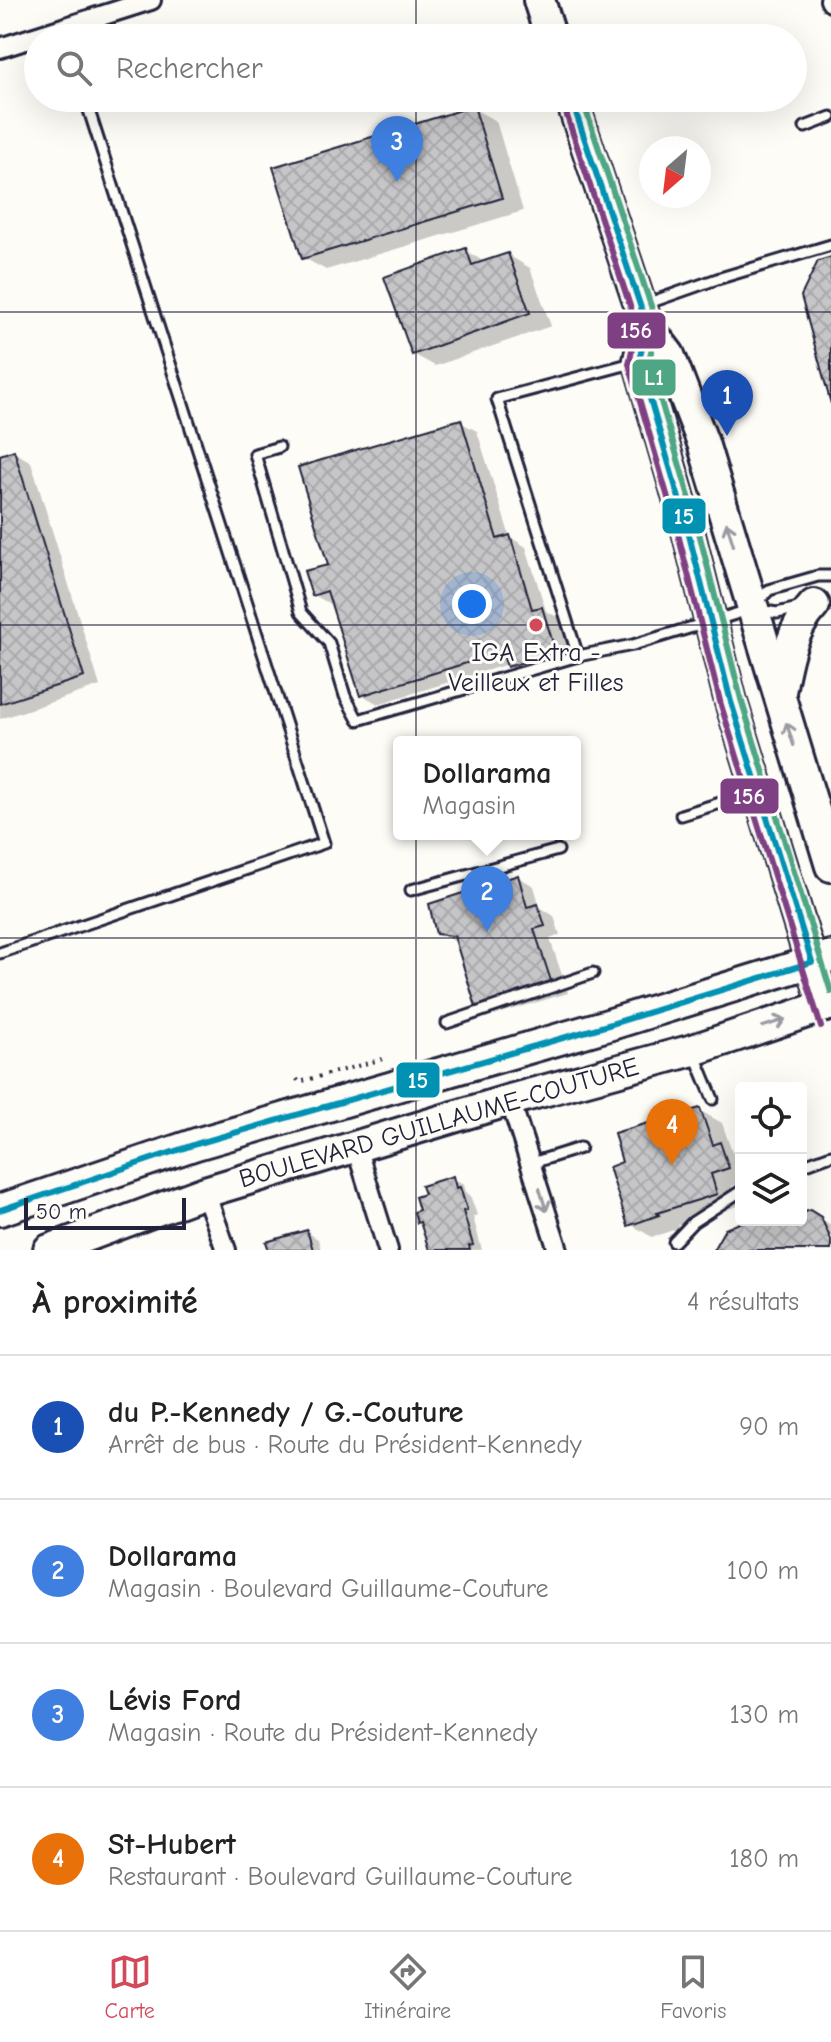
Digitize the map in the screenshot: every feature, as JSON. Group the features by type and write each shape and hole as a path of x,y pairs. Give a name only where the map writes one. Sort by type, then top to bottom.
{"main road":[{"path":"539,0 547,24"},
{"path":"576,112 643,316 669,355 703,443 831,866"},
{"path":"643,316 639,361 685,519 731,702 759,791 821,959 828,1005"},
{"path":"779,698 790,644 800,622 819,604"},
{"name":"BOULEVARD GUILLAUME-COUTURE","path":"0,1210 196,1144 608,1025 821,959"},
{"name":"BOULEVARD GUILLAUME-COUTURE","path":"49,1250 205,1192 510,1100 693,1050 828,1005"}],"street":[{"path":"88,24 151,0"},
{"path":"0,48 24,42"},
{"path":"510,1100 558,1250"},
{"path":"356,1147 388,1250"},
{"path":"205,1192 226,1250"}],"lane":[{"path":"0,953 324,843 89,112"},
{"path":"805,127 831,117"},
{"path":"643,316 717,279 831,245"},
{"path":"578,656 497,399 639,361"},
{"path":"279,447 255,454 301,612 329,643 345,696 358,720 752,609 777,613 819,604"},
{"path":"752,609 769,590 818,576 831,576"},
{"path":"681,815 759,791"},
{"path":"411,890 558,850"},
{"path":"447,1023 593,973"},
{"path":"693,1050 713,1099"},
{"path":"532,1163 580,1148"},
{"path":"807,1164 831,1155"},
{"path":"674,1242 693,1222 735,1195"}],"path":[{"path":"297,1079 299,1082 369,1063 383,1059 384,1055"}],"building":[{"path":"454,112 476,112 502,198 302,259 273,167"},
{"path":"466,248 472,265 508,253 530,313 412,355 384,277"},
{"path":"831,257 831,404 801,296 818,261"},
{"path":"461,419 497,539 510,535 532,609 542,607 556,653 507,667 502,652 360,696 327,591 312,596 304,571 328,565 298,467"},
{"path":"14,450 84,677 0,704 0,455"},
{"path":"518,875 527,907 538,904 545,926 534,929 552,984 476,1007 454,936 436,934 429,904"},
{"path":"700,1108 713,1145 720,1142 729,1168 711,1174 717,1194 657,1213 659,1215 628,1226 609,1167 622,1162 614,1133"},
{"path":"453,1176 467,1210 463,1211 473,1245 469,1246 470,1250 429,1250 414,1212 419,1210 415,1197 424,1194 421,1186"},
{"path":"807,1211 821,1217 831,1240 831,1250 713,1250 725,1229 735,1225 807,1226"},
{"path":"307,1230 313,1250 269,1250 266,1242"}],"transit line":[{"name":"156","path":"566,112 637,327 629,364 675,522 721,705 821,1027"},
{"name":"15","path":"0,1210 196,1144 608,1025 812,962 731,702 685,519 639,361 647,326 576,112"},
{"name":"L1","path":"587,112 657,324 649,361 695,517 741,699 831,992"}],"place":[{"name":"Lévis Ford","path":"397,182"},
{"name":"du P.-Kennedy / G.-Couture","path":"727,436"},
{"name":"IGA Extra - Veilleux et Filles","path":"536,625"},
{"name":"Dollarama","path":"487,932"},
{"name":"St-Hubert","path":"672,1165"}]}
